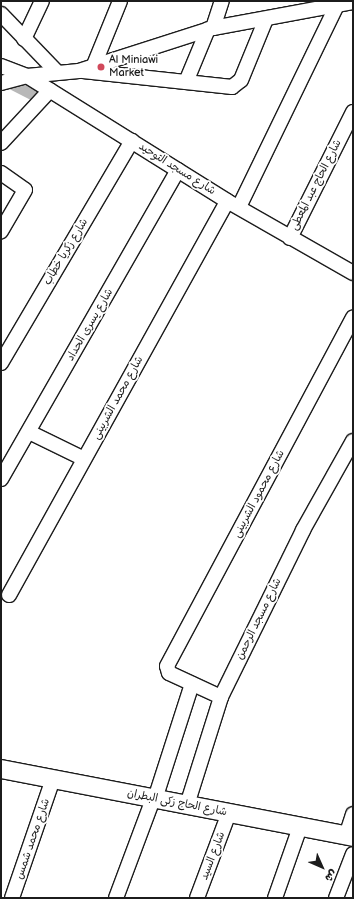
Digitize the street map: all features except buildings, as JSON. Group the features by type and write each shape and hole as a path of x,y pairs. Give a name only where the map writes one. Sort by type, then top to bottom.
{"street":[{"path":"24,39 42,1"},
{"path":"94,65 120,1"},
{"path":"186,82 222,1"},
{"path":"79,71 210,29 336,7 353,2"},
{"name":"شارع محمد الشربينى","path":"9,595 84,459 233,204 336,7"},
{"path":"1,14 57,72"},
{"path":"3,82 27,76 79,71 236,86 266,19"},
{"name":"شارع مسجد التوحيد","path":"1,66 27,76 233,204 353,273"},
{"path":"1,143 50,90"},
{"name":"شارع الحاج عبد المعطى","path":"290,238 353,112"},
{"name":"شارع زكريا خطاب","path":"1,363 132,141"},
{"name":"شارع يسرى الحداد","path":"1,479 178,170"},
{"path":"1,173 25,190 1,231"},
{"name":"شارع محمود الشربينى","path":"192,684 167,670 353,318"},
{"path":"29,432 84,459"},
{"name":"شارع مسجد الرحمن","path":"187,805 221,697 303,530 353,441"},
{"path":"116,898 154,799 192,684 221,697"},
{"name":"شارع الحاج زكى البطران","path":"1,769 350,837"},
{"name":"شارع محمد شمس","path":"12,898 53,779"},
{"name":"شارع السيد","path":"197,898 229,813"},
{"path":"350,837 353,814"},
{"path":"275,898 300,827"},
{"path":"336,898 353,854"}],"waterway":[{"path":"3,78 36,95"}],"place":[{"name":"Al Miniawi Market","path":"101,67"}]}
